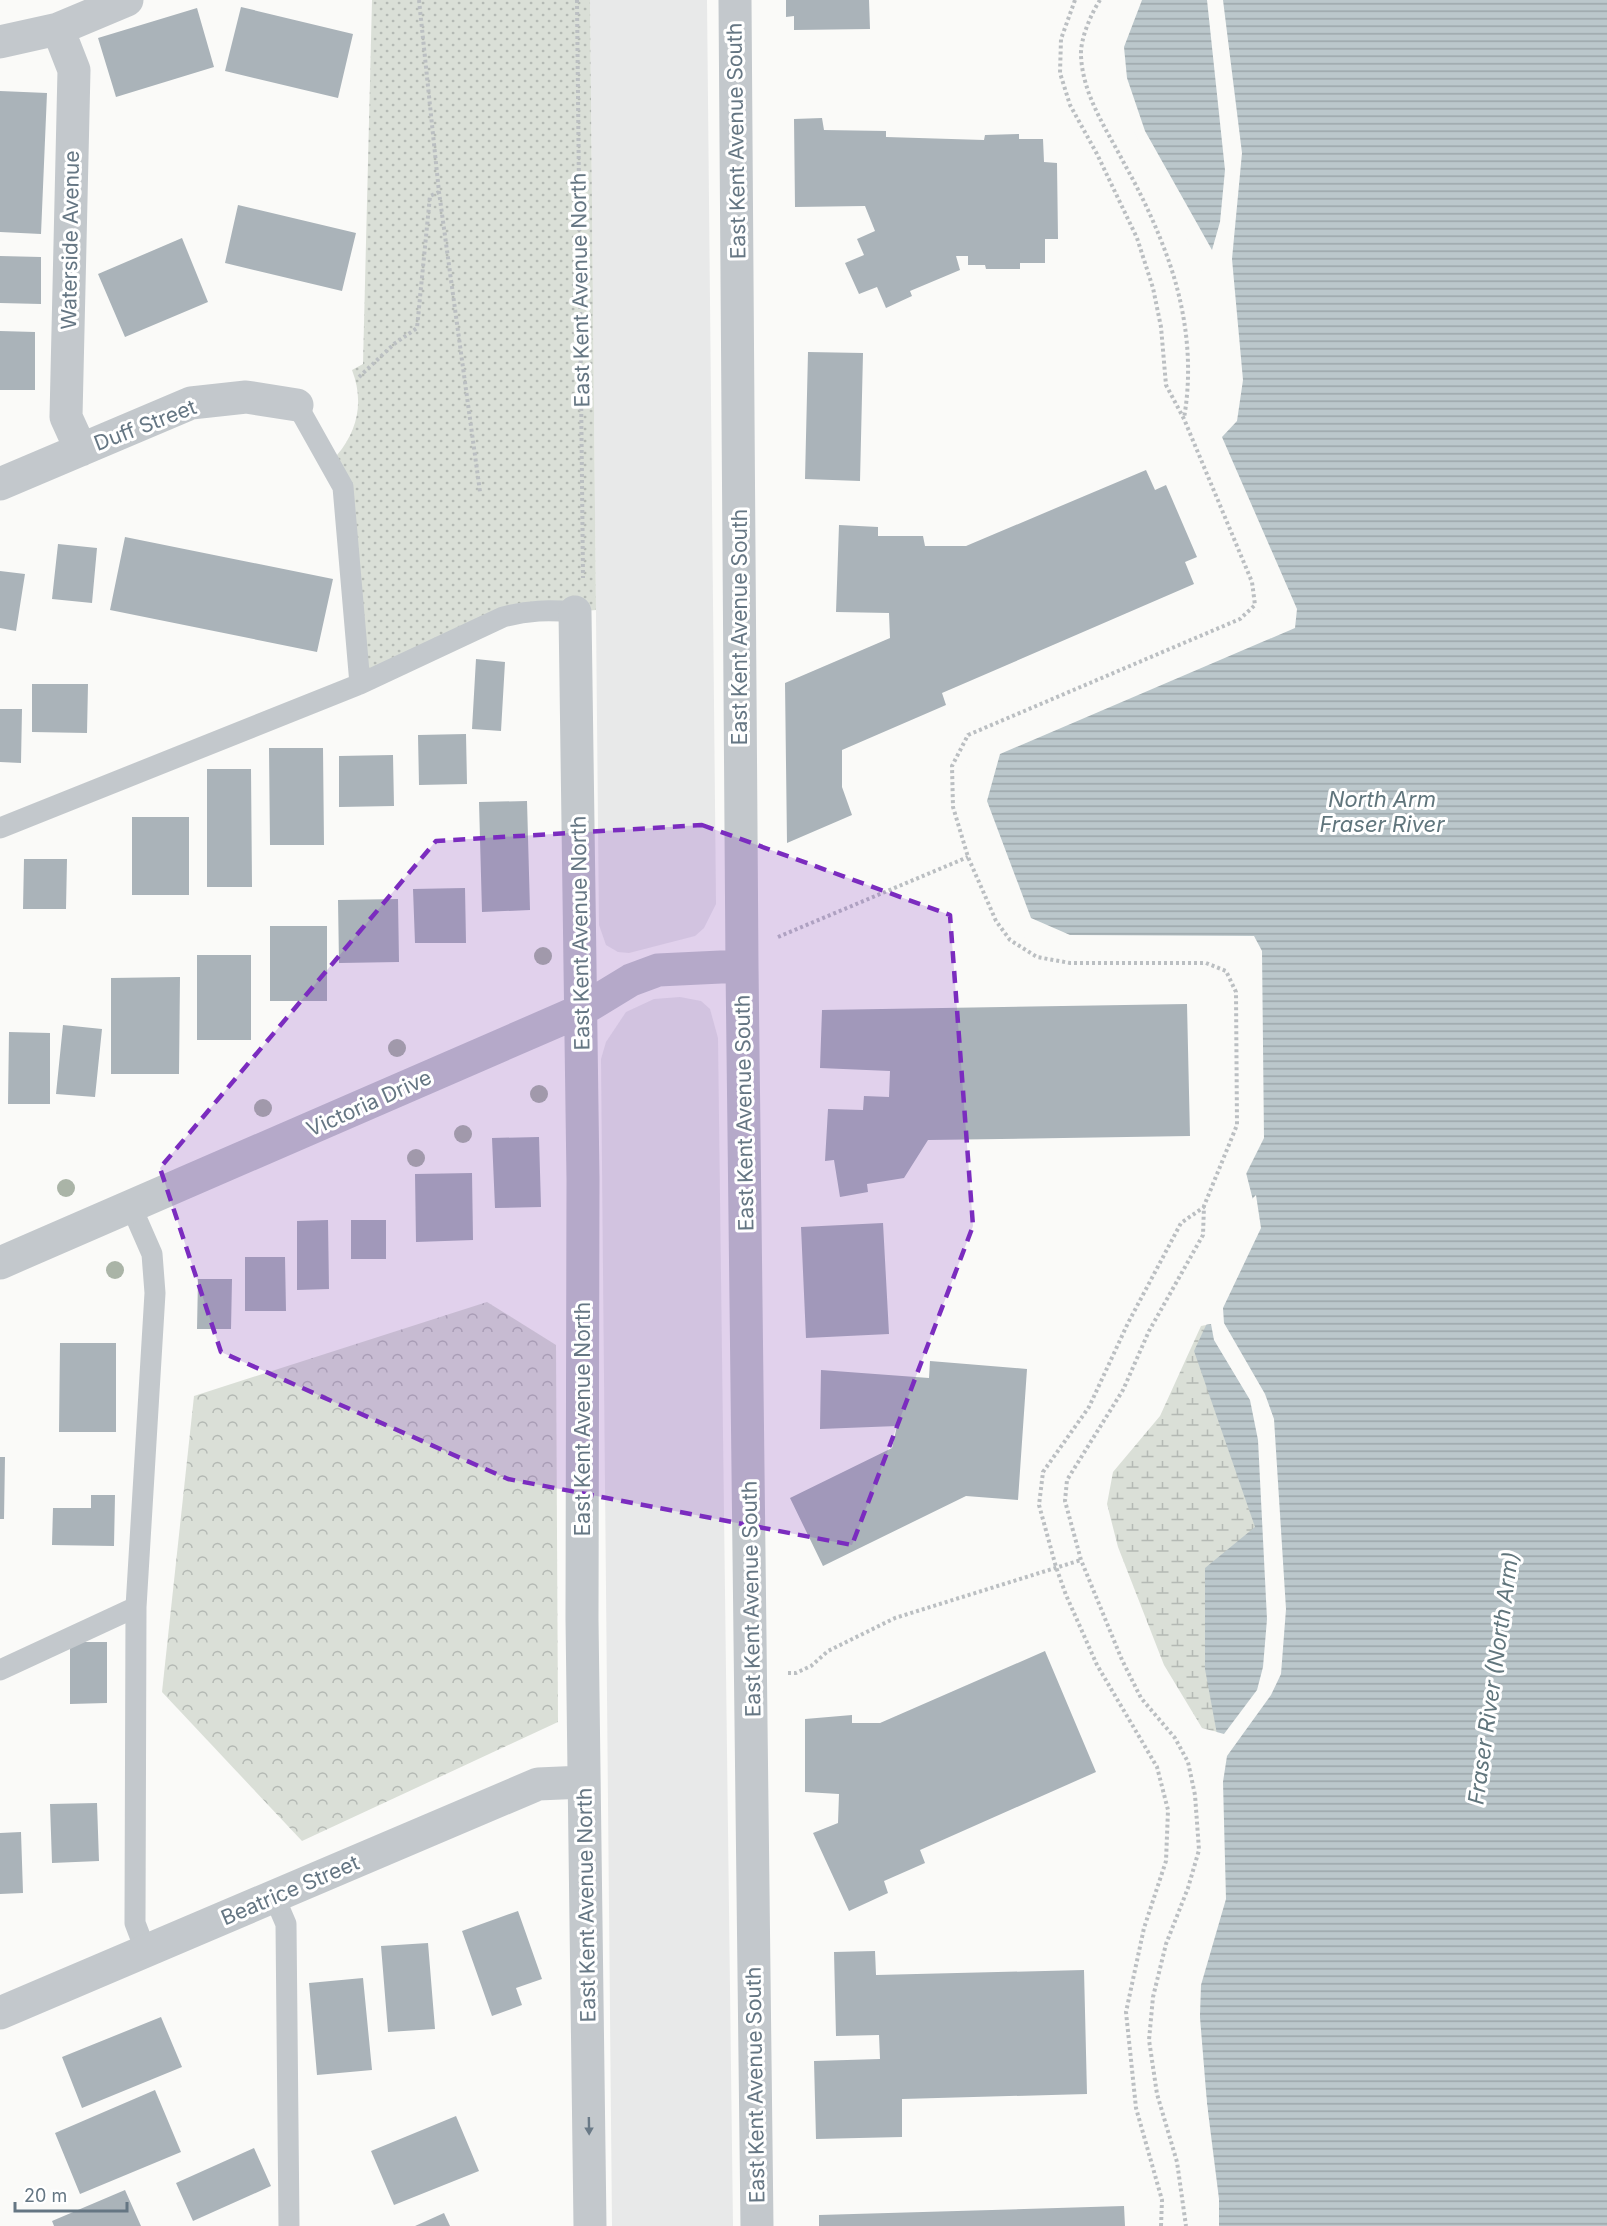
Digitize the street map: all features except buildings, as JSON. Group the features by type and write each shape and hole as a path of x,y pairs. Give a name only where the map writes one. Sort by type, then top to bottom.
{"street":[{"path":"0,42 58,29 127,0"},
{"name":"East Kent Avenue South","path":"735,0 742,966 757,2226"},
{"name":"Waterside Avenue","path":"58,29 74,70 66,417 81,450"},
{"name":"Duff Street","path":"0,484 191,403 246,397 297,405"},
{"name":"East Kent Avenue North","path":"575,612 580,1011 584,1782 590,2226"},
{"name":"Victoria Drive","path":"0,1263 580,1011 631,980 658,970 742,966"},
{"name":"Beatrice Street","path":"0,2013 538,1784 584,1782"}],"lane":[{"path":"297,405 343,486 360,684"},
{"path":"0,828 360,684 503,617 548,609 575,612"},
{"path":"131,1206 152,1254 155,1293 136,1607 135,1923 146,1952"},
{"path":"0,1670 136,1607"},
{"path":"274,1896 286,1924 289,2226"}],"path":[{"path":"418,0 439,192 480,492"},
{"name":"East Kent Avenue North","path":"577,0 583,579"},
{"path":"1075,0 1061,39 1060,73 1070,105 1097,154 1137,238 1153,288 1161,327 1166,385 1184,419 1252,582 1255,605 1240,619 968,735 952,766 953,807 968,857 996,921 1010,940 1037,957 1070,963 1206,963 1226,971 1236,992 1237,1125 1204,1206 1203,1235 1149,1331 1123,1390 1067,1480 1065,1501 1081,1560 1122,1660 1140,1698 1175,1738 1188,1762 1195,1795 1199,1850 1188,1888 1166,1944 1153,1997 1149,2040 1157,2094 1178,2162 1186,2226"},
{"path":"1100,0 1093,12 1081,53 1086,90 1144,200 1165,250 1183,311 1190,384 1184,419"},
{"path":"359,377 394,344 417,328 430,196 439,192"},
{"path":"779,936 968,857"},
{"path":"1161,2226 1162,2200 1136,2108 1126,2012 1144,1928 1166,1861 1168,1810 1157,1767 1098,1665 1056,1567 1040,1504 1043,1472 1089,1407 1128,1323 1181,1223 1204,1206"},
{"path":"788,1673 796,1673 811,1666 828,1652 895,1618 1081,1560"}],"highlighted area":[{"path":"702,825 950,915 973,1226 852,1545 508,1479 221,1352 160,1168 436,841"}],"shaded area":[{"path":"590,0 707,0 716,904 704,928 695,936 629,953 618,952 606,945 599,925"},
{"path":"680,997 701,1001 710,1009 718,1038 733,2226 612,2226 601,1059 606,1042 626,1012 654,999"}],"green space":[{"path":"372,0 590,0 596,610 575,612 547,609 360,684 337,455 350,436 357,415 358,393 352,370 363,364"},
{"path":"487,1302 556,1345 558,1722 302,1841 162,1692 194,1396"},
{"path":"1211,1324 1262,1547 1224,1734 1202,1728 1164,1665 1118,1547 1107,1504 1113,1472 1160,1416 1201,1326"}],"water":[{"name":"North Arm Fraser River","path":"1133,0 1607,0 1607,2226 1217,2226 1198,1993 1223,1886 1221,1756 1205,1669 1205,1568 1255,1527 1194,1351 1257,1216 1240,1149 1246,993 1203,951 1013,929 960,796 978,741 1263,621 1269,586 1212,452 1221,422 1223,366 1204,266 1115,65"}],"pier":[{"path":"1129,0 1142,0 1124,47 1127,78 1145,131 1212,250 1220,222 1225,170 1207,0 1223,0 1242,153 1232,259 1243,380 1237,421 1222,437 1297,609 1295,628 1000,754 987,801 1031,918 1070,935 1254,936 1262,951 1264,1138 1243,1180 1237,1149 1243,994 1202,954 1062,957 1011,931 957,796 976,738 1261,619 1266,586 1209,453 1218,427 1220,367 1201,267 1125,114 1112,65 1118,23"},
{"path":"1256,1195 1261,1228 1223,1308 1224,1323 1265,1394 1274,1419 1286,1609 1281,1674 1271,1695 1227,1756 1223,1782 1226,1899 1201,1985 1199,2045 1195,1992 1220,1885 1218,1757 1213,1731 1224,1734 1257,1690 1263,1667 1267,1619 1258,1440 1250,1400 1214,1340 1211,1324 1204,1325 1254,1216 1250,1201"},
{"path":"1200,2048 1219,2199 1219,2226 1214,2226"}],"water label":[{"name":"Fraser River (North Arm)","path":"1493,1678"}]}
